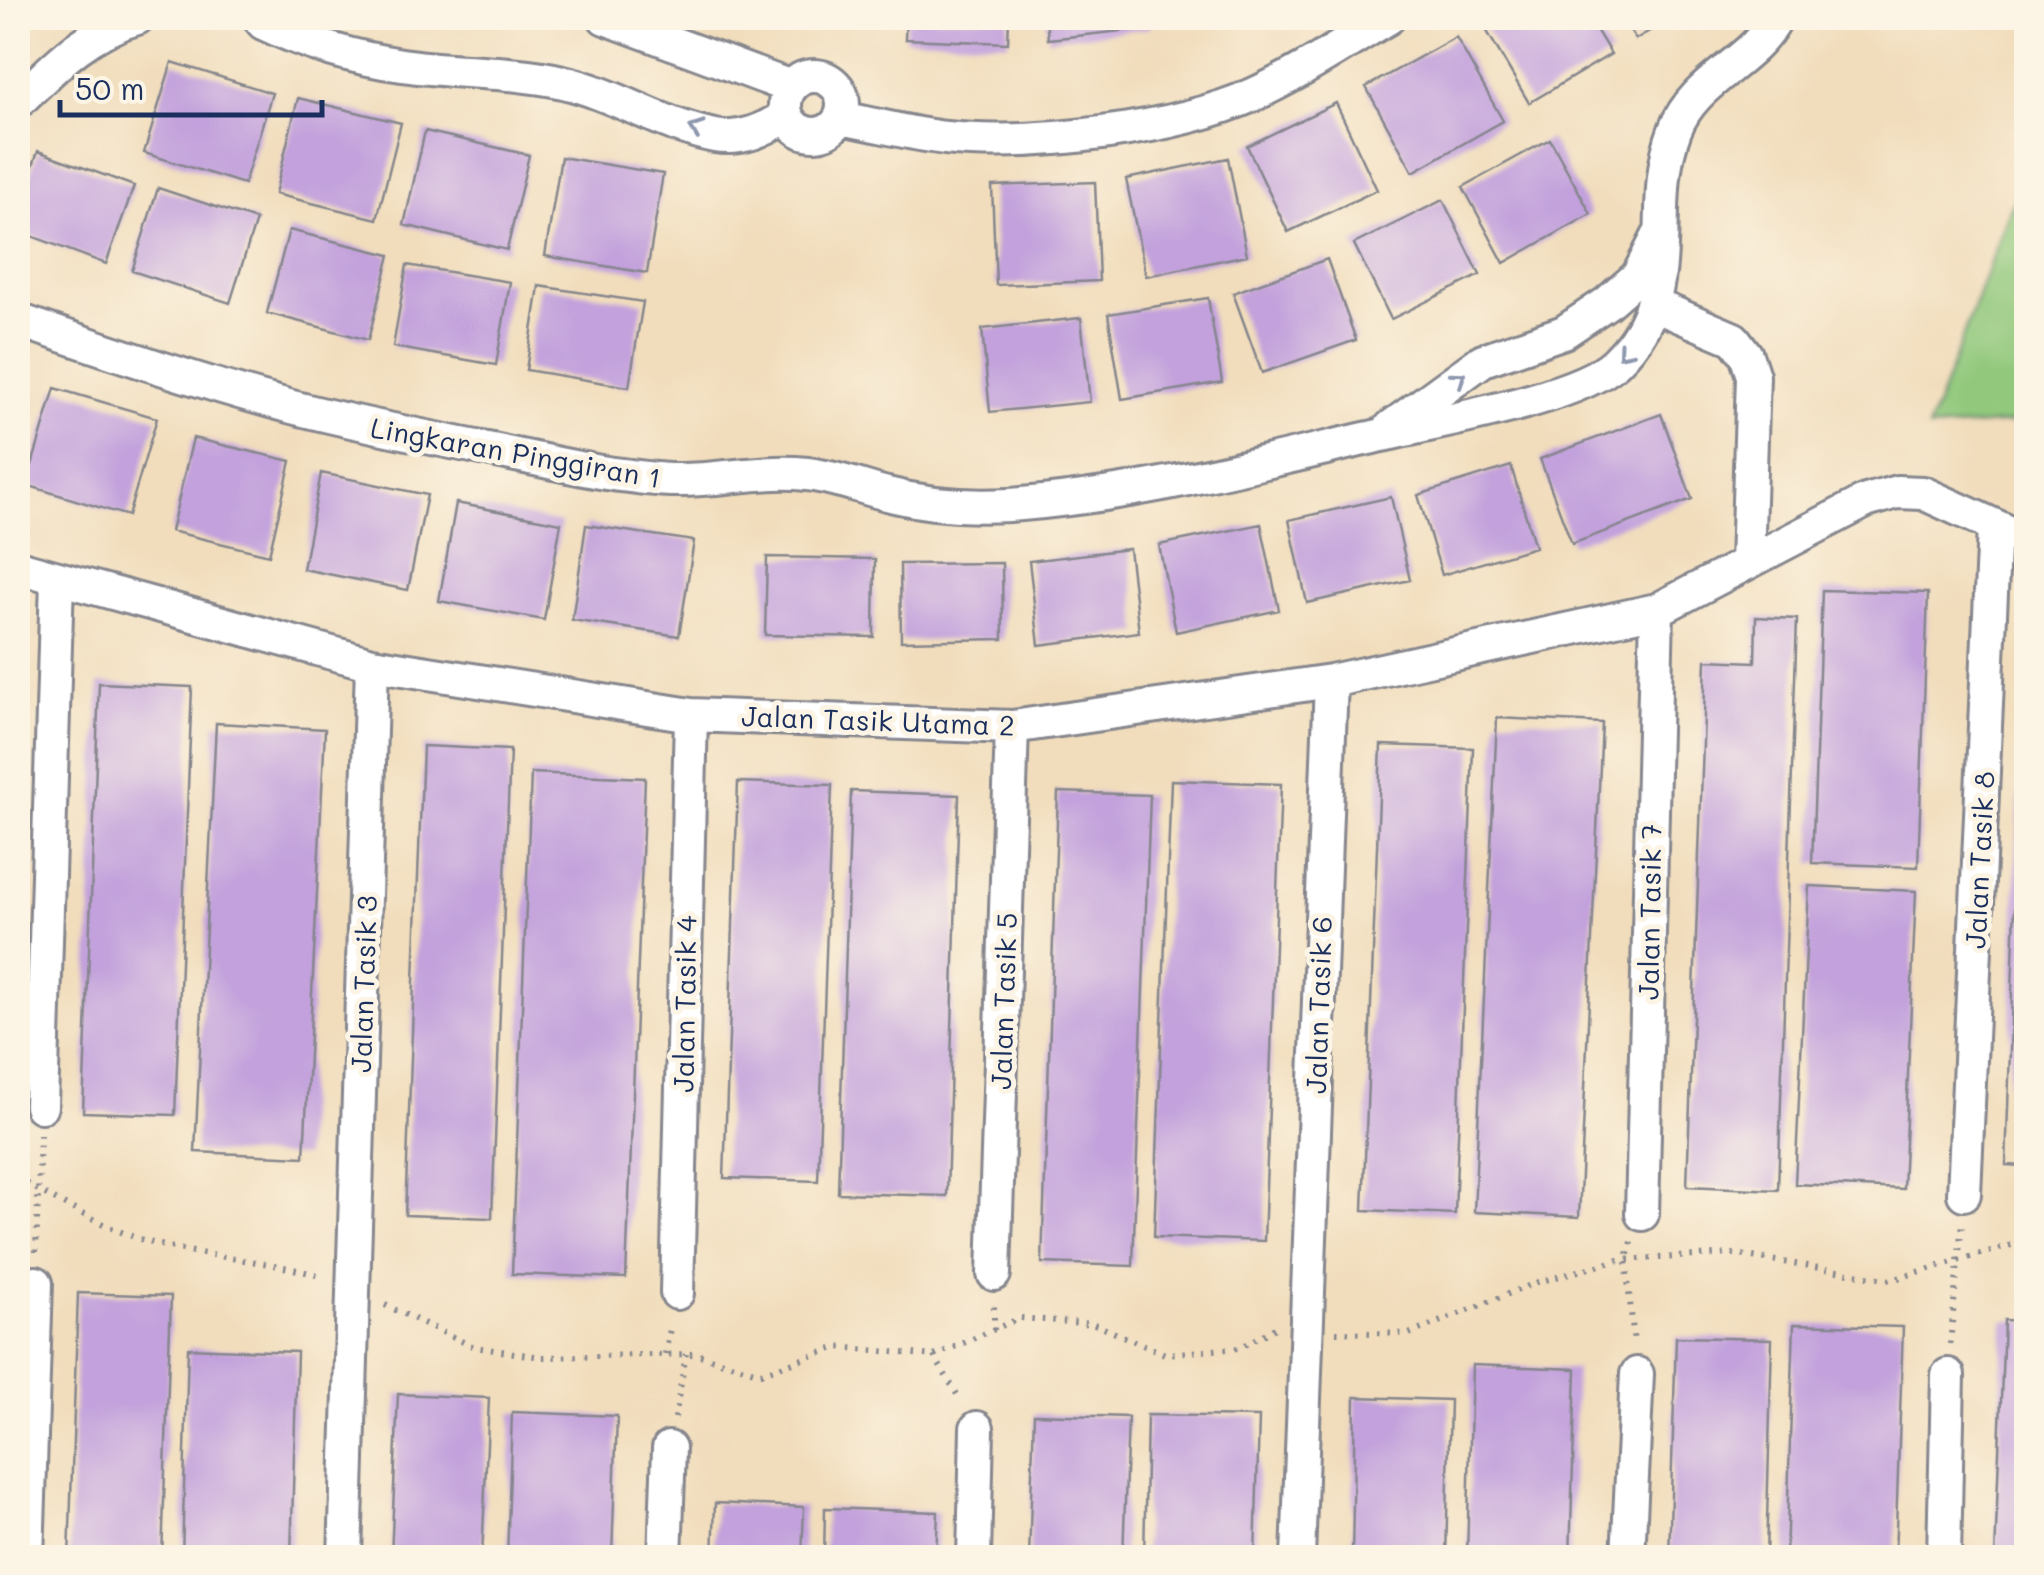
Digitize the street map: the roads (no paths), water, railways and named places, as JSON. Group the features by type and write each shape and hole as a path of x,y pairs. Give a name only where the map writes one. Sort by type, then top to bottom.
{"street":[{"path":"18,102 76,46 120,22 136,18"},
{"path":"260,18 262,23 299,41 358,56 403,65 540,78 590,89 716,136 754,134 789,102 806,77 825,77 839,90 843,108 840,118 818,134 800,130 789,102 604,18"},
{"path":"840,118 946,138 1029,139 1153,123 1203,112 1252,95 1388,18"},
{"name":"Lingkaran Pinggiran 1","path":"18,320 288,406 610,474 674,480 769,472 807,474 843,480 892,496 944,504 1008,505 1135,488 1250,466 1482,412 1584,382 1614,365 1641,332 1661,278 1667,158 1675,128 1692,97 1758,43 1776,18"},
{"name":"Lingkaran Pinggiran 1","path":"1380,435 1482,360 1564,332 1607,302 1638,276 1662,230"},
{"path":"1652,304 1734,339 1746,355 1753,376 1747,563"},
{"name":"Jalan Tasik Utama 2","path":"18,567 372,664 691,715 1012,727 1331,681 1657,610 1866,501 1897,492 1923,493 1994,526"},
{"path":"1994,526 2026,540"},
{"name":"Jalan Tasik 8","path":"1964,1194 1994,526"},
{"path":"40,1106 57,580"},
{"name":"Jalan Tasik 7","path":"1642,1214 1657,610"},
{"name":"Jalan Tasik 3","path":"345,1558 368,1304 372,664"},
{"name":"Jalan Tasik 6","path":"1298,1558 1331,681"},
{"name":"Jalan Tasik 4","path":"677,1294 691,715"},
{"name":"Jalan Tasik 5","path":"994,1274 1012,727"},
{"path":"27,1558 36,1283"},
{"path":"1628,1558 1636,1374"},
{"path":"1944,1558 1948,1375"},
{"path":"974,1558 977,1428"},
{"path":"665,1558 669,1448"}]}
